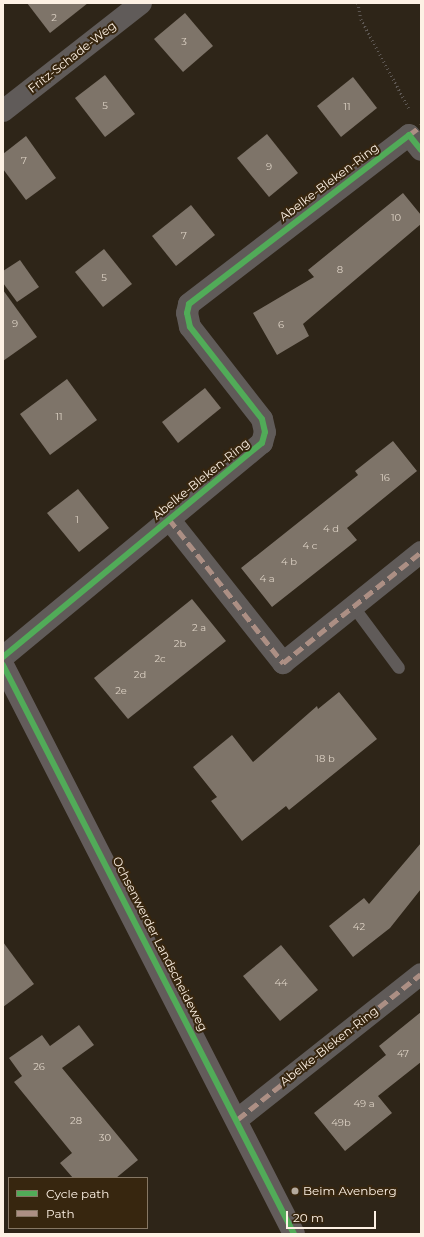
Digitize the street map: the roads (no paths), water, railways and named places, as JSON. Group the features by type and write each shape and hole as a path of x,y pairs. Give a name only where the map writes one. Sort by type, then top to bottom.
{"street":[{"name":"Fritz-Schade-Weg","path":"3,111 130,7"},
{"name":"Abelke-Bleken-Ring","path":"3,658 262,443 265,432 262,419 190,327 189,304 418,134"},
{"name":"Abelke-Bleken-Ring","path":"169,519 283,663 421,552"},
{"name":"Ochsenwerder Landscheideweg","path":"3,665 238,1119 294,1234"},
{"name":"Abelke-Bleken-Ring","path":"238,1119 421,974"}],"lane":[{"path":"353,606 399,668"}],"place":[{"name":"Beim Avenberg","path":"295,1191"}]}
